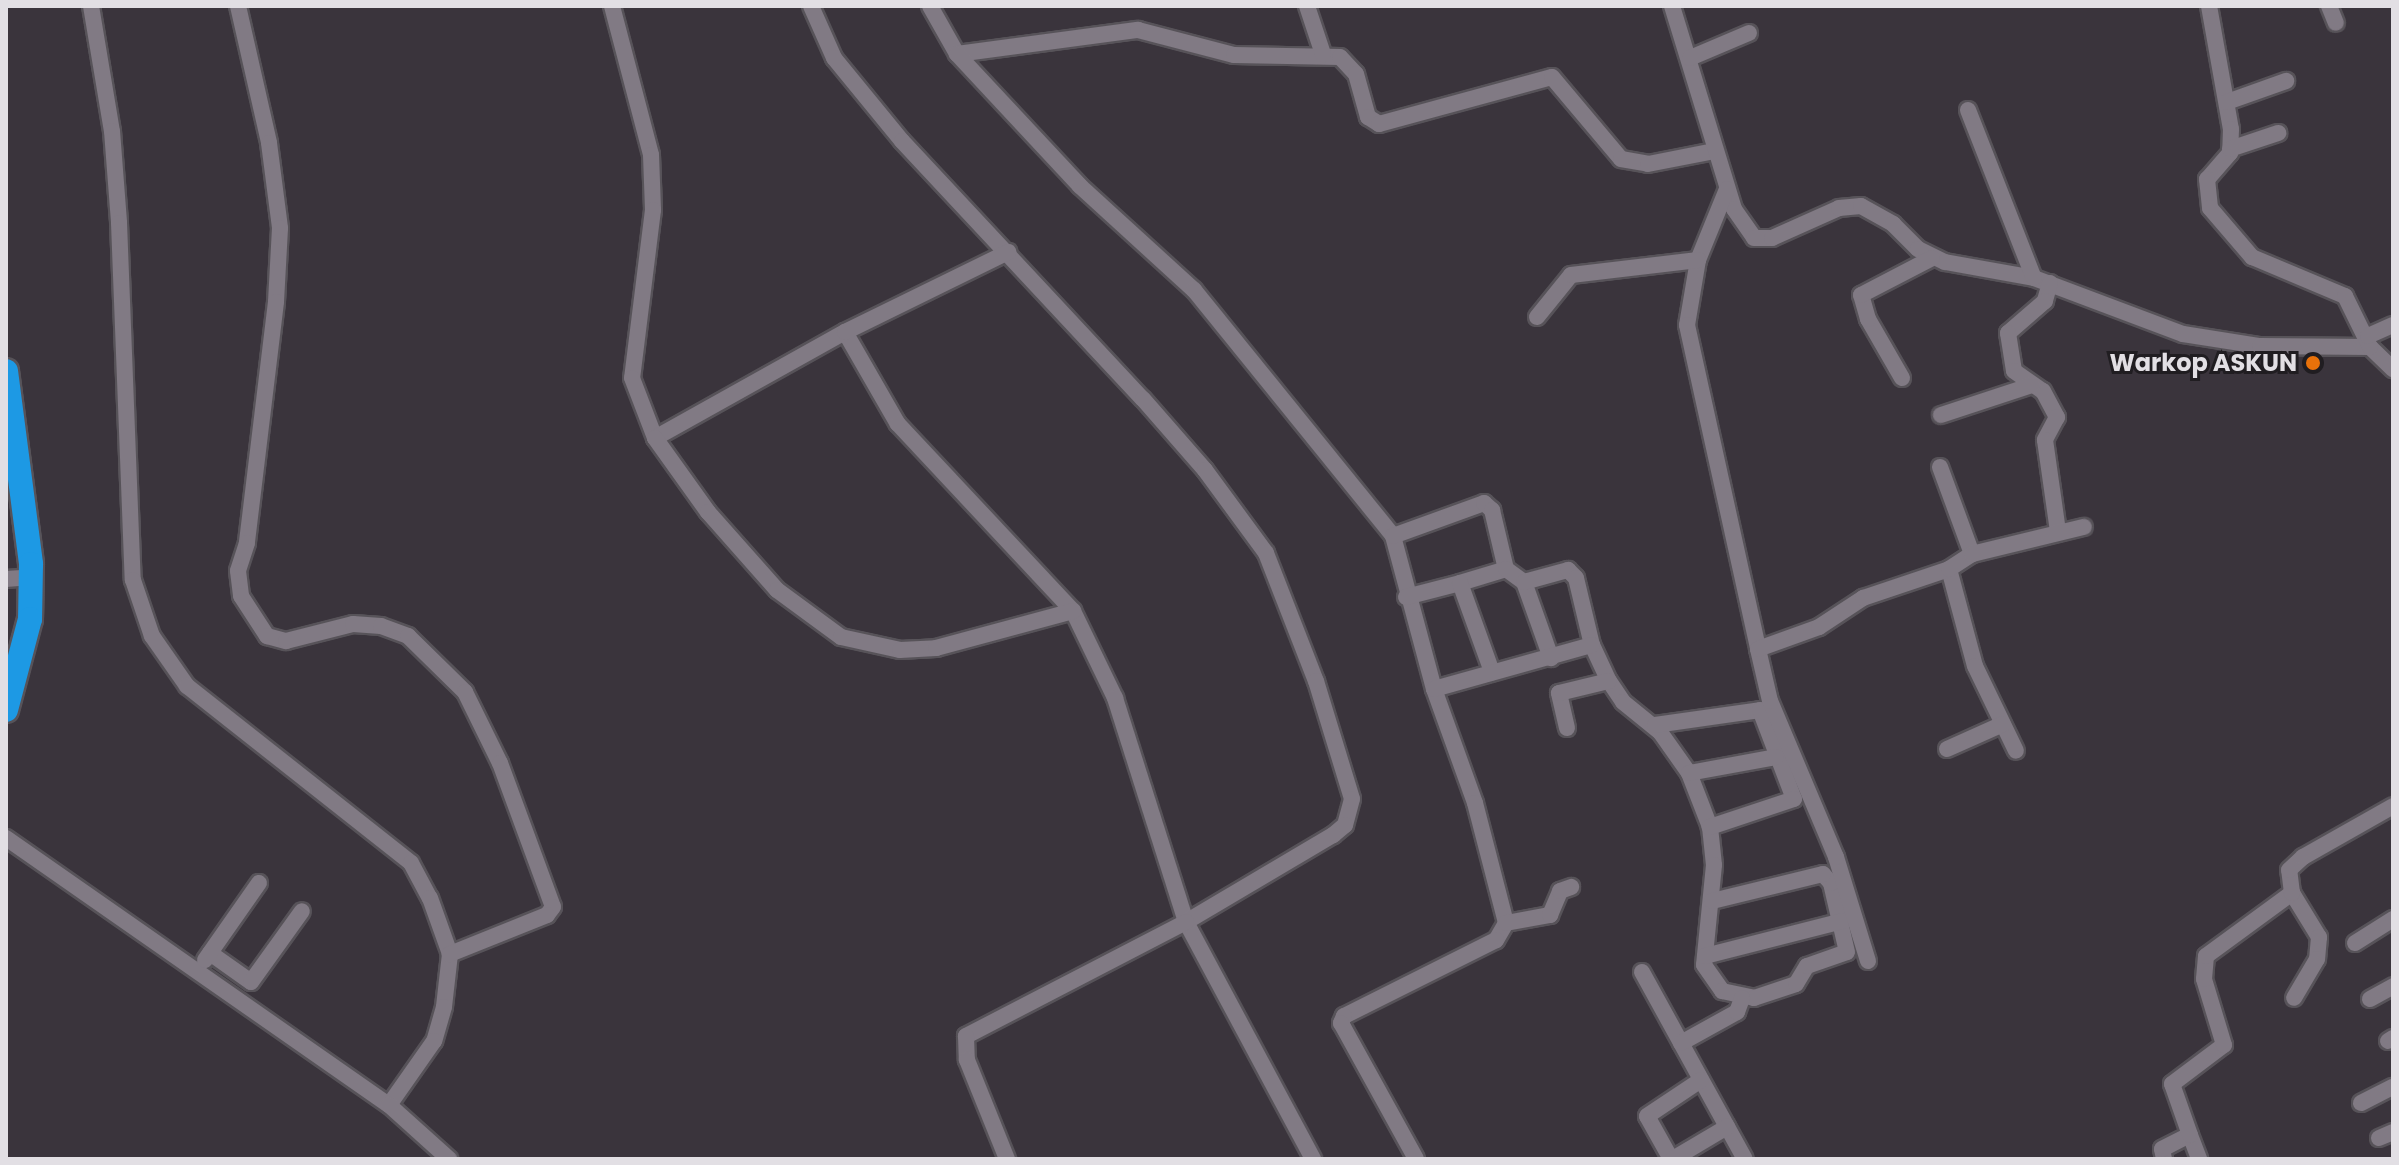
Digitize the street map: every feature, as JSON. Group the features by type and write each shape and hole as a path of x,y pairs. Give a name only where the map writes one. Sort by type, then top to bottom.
{"highway":[{"path":"6,371 31,564 30,619 6,710"},
{"path":"6,427 14,578 6,683"}],"street":[{"path":"91,6 112,131 118,208 133,580 152,636 187,686 411,863 450,954 434,1041 389,1105"},
{"path":"238,6 269,143 280,228 276,302 247,543 238,571 241,596 267,636 286,641 353,624 381,626 408,636 465,692 513,796 553,907 547,915 450,954"},
{"path":"612,6 651,155 653,210 632,378 655,438 708,512 777,590 841,637 900,650 936,648 1073,611"},
{"path":"811,6 834,58 902,141 1008,252 1205,470 1266,553 1316,681 1352,799 1345,825 1333,835 1186,922 966,1036 967,1060 1007,1159"},
{"path":"1307,6 1323,54"},
{"path":"1672,6 1727,189 1745,230 1754,238 1772,238 1839,208 1861,206 1882,216 1932,258 2034,278 2183,334 2260,346 2377,334"},
{"path":"2209,6 2227,102 2230,149 2205,189 2217,220 2252,257 2345,296 2377,334 2393,369"},
{"path":"2329,6 2336,23"},
{"path":"934,7 957,54 1080,186 1194,290 1393,536 1406,597 1434,689 1475,803 1506,923 1496,940 1344,1016 1341,1023 1416,1159"},
{"path":"957,54 1138,30 1234,55 1323,54 1351,64 1364,110 1379,124 1552,77 1621,159 1648,164 1714,151"},
{"path":"1690,58 1749,33"},
{"path":"2227,102 2286,81"},
{"path":"1968,110 2034,278"},
{"path":"2230,149 2278,133"},
{"path":"1727,189 1698,260 1687,325 1770,701 1836,857 1868,961"},
{"path":"655,438 845,332 1008,252"},
{"path":"1902,378 1868,319 1861,295 1932,258"},
{"path":"1537,317 1571,275 1698,260"},
{"path":"2050,283 2045,301 2008,333 2014,371 2043,391 2058,420 2045,440 2058,531"},
{"path":"845,332 898,424 1073,611 1115,698 1186,922 1313,1159"},
{"path":"1941,415 2032,385"},
{"path":"1940,467 1972,554"},
{"path":"1393,536 1484,503 1492,510 1506,569 1524,582 1551,658"},
{"path":"1758,649 1819,627 1863,598 1949,569 1972,554 2084,527"},
{"path":"1406,597 1506,569"},
{"path":"1949,569 1975,666 2016,751"},
{"path":"1524,582 1572,572 1592,645 1609,681 1623,702 1655,725 1689,773 1710,827 1712,901 1705,956 1715,984 1742,998 1796,984 1807,966 1843,956 1848,948 1831,883 1823,874 1712,901"},
{"path":"1460,583 1492,672"},
{"path":"1434,689 1592,645"},
{"path":"1567,728 1559,693 1609,681"},
{"path":"1655,725 1757,708 1794,799 1710,827"},
{"path":"1947,749 2003,724"},
{"path":"1689,773 1776,757"},
{"path":"2294,998 2317,959 2319,937 2292,893 2292,866 2393,806"},
{"path":"6,838 389,1105 449,1159"},
{"path":"197,971 259,883"},
{"path":"1506,923 1550,915 1560,891 1571,887"},
{"path":"2199,1159 2172,1084 2224,1045 2205,985 2206,956 2292,893"},
{"path":"210,953 251,982 302,911"},
{"path":"2355,943 2393,919"},
{"path":"1705,956 1842,921"},
{"path":"1642,972 1745,1159"},
{"path":"2370,999 2390,980"},
{"path":"1681,1043 1737,1012 1742,998"},
{"path":"1701,1080 1647,1116 1672,1159 1727,1127"},
{"path":"2361,1103 2393,1087"},
{"path":"2164,1159 2162,1149 2190,1135"}],"place":[{"name":"Warkop ASKUN","path":"2313,363"}]}
